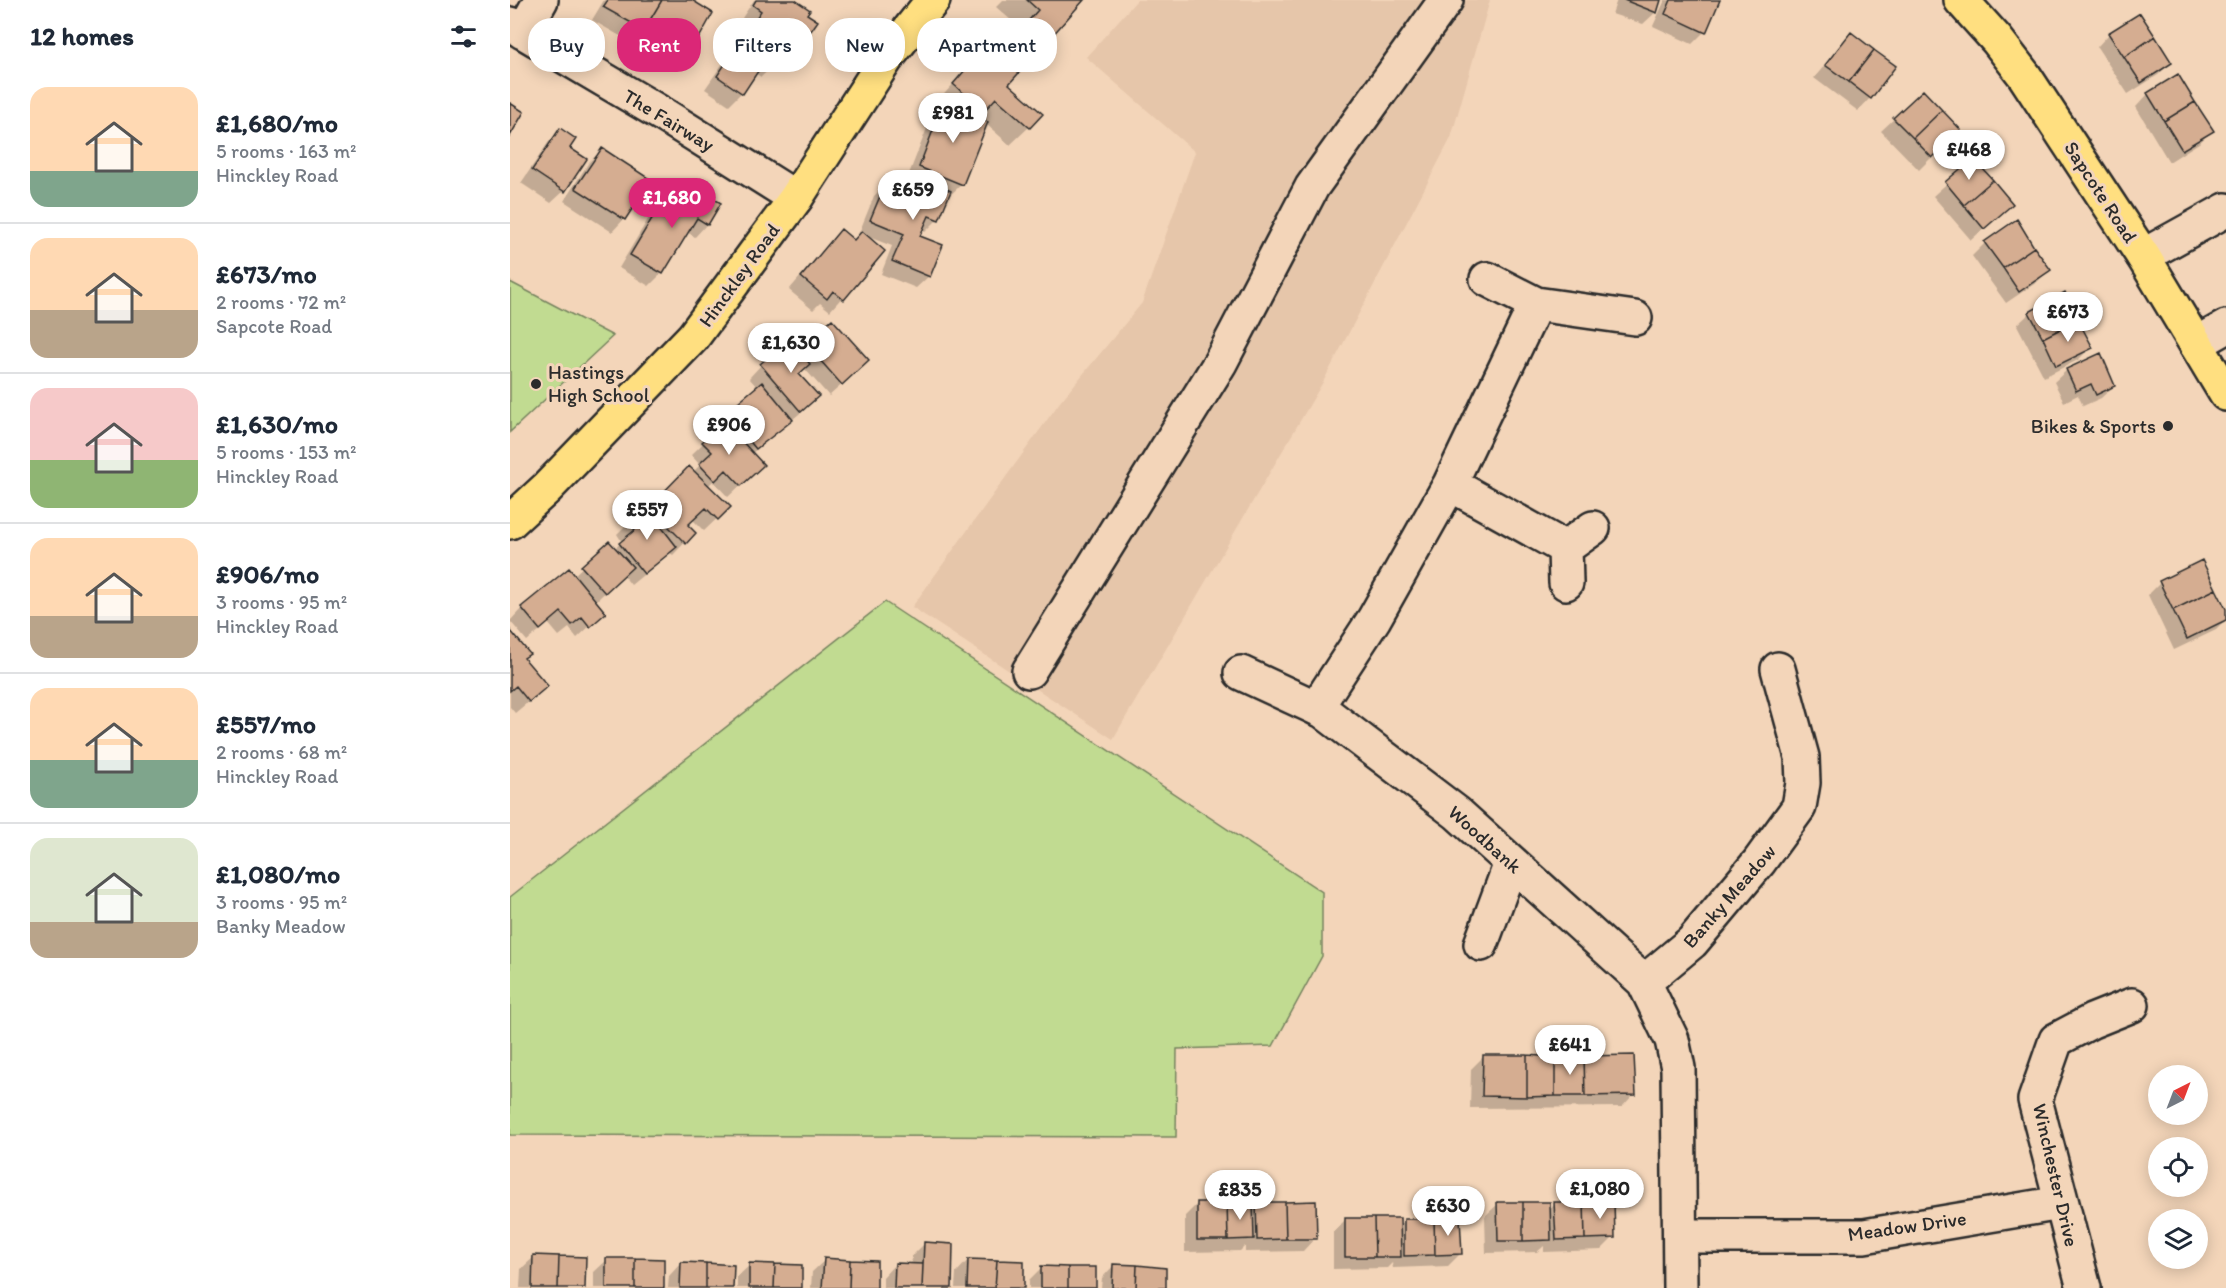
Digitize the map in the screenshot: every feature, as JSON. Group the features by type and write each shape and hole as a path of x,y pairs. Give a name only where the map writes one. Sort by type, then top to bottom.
{"main road":[{"name":"Hinckley Road","path":"510,522 547,488 693,338 796,198 886,59 933,0"},
{"name":"Sapcote Road","path":"1961,0 1997,40 2024,75 2143,256 2226,393"}],"street":[{"path":"517,28 541,0"},
{"path":"1029,671 1220,363 1312,187 1446,0"},
{"name":"The Fairway","path":"517,28 667,117 796,198"},
{"path":"2143,256 2226,210"},
{"path":"1487,279 1536,304 1635,318"},
{"path":"1316,708 1374,619 1450,484 1536,304"},
{"path":"2196,344 2226,327"},
{"path":"1450,484 1565,548"},
{"path":"1565,548 1593,528"},
{"path":"1565,548 1566,583"},
{"name":"Banky Meadow","path":"1644,982 1692,942 1759,862 1799,807 1803,783 1802,757 1778,669"},
{"name":"Woodbank","path":"1241,673 1316,708 1457,813 1644,982"},
{"path":"1481,944 1511,863"},
{"path":"1644,982 1672,1040 1678,1068 1680,1288"},
{"name":"Winchester Drive","path":"2084,1288 2035,1100 2056,1040 2092,1021 2132,1005"},
{"name":"Meadow Drive","path":"1680,1236 1864,1236 2061,1203"}],"shaded area":[{"path":"1137,0 1490,0 1451,138 1323,382 1113,739 912,607 1060,402 1142,303 1195,152 1086,57"}],"green space":[{"name":"Hastings High School","path":"510,282 613,336 510,432"},
{"path":"885,602 1322,892 1322,956 1273,1046 1177,1049 1176,1137 510,1135 510,897"}],"building":[{"path":"608,0 662,0 651,18 623,18 603,7"},
{"path":"662,0 692,0 713,13 701,34 701,18 651,18"},
{"path":"756,0 795,0 810,10 807,14 818,21 813,28 813,18 756,18 761,11 753,5"},
{"path":"1027,0 1084,0 1057,30 1057,18 1031,18 1038,10"},
{"path":"1624,0 1661,0 1657,13"},
{"path":"1671,0 1720,0 1706,33 1665,14"},
{"path":"2140,13 2155,36 2124,57 2108,33"},
{"path":"1851,32 1874,50 1849,82 1825,65"},
{"path":"2155,36 2172,63 2141,83 2124,57"},
{"path":"1874,50 1896,66 1871,99 1849,82"},
{"path":"720,72 757,72 743,94 717,76"},
{"path":"963,72 1020,72 1009,84 1043,114 1030,128 996,98 984,111 953,84"},
{"path":"2178,74 2195,102 2164,121 2147,93"},
{"path":"1923,90 1942,110 1913,138 1893,118"},
{"path":"2195,102 2214,131 2182,150 2164,121"},
{"path":"510,103 524,112 510,136"},
{"path":"943,104 988,122 963,185 919,167"},
{"path":"1942,110 1961,130 1932,158 1913,138"},
{"path":"560,128 576,139 570,148 587,159 565,192 532,170"},
{"path":"602,148 651,180 625,220 575,188"},
{"path":"1973,158 1993,180 1964,205 1945,182"},
{"path":"916,176 951,191 939,220 929,216 920,236 943,245 930,277 892,261 904,234 870,220 886,182 909,192"},
{"path":"1993,180 2013,204 1984,229 1964,205"},
{"path":"696,188 721,203 708,225 697,218 663,274 630,255 666,195 685,206"},
{"path":"2017,219 2034,247 2003,268 1984,242"},
{"path":"841,229 854,240 862,231 885,251 844,300 833,291 827,299 801,277"},
{"path":"2034,247 2051,270 2019,292 2003,268"},
{"path":"2065,292 2078,320 2043,338 2029,312"},
{"path":"832,319 869,360 842,385 805,343"},
{"path":"2078,320 2093,348 2056,366 2043,338"},
{"path":"789,339 810,364 799,374 819,396 801,412 760,364"},
{"path":"2101,353 2115,386 2096,395 2091,384 2076,391 2066,369"},
{"path":"762,382 793,420 756,449 726,412"},
{"path":"724,422 764,465 741,486 726,470 715,481 699,464 712,452 702,442"},
{"path":"689,466 731,507 718,520 706,508 688,525 696,533 686,544 649,507"},
{"path":"646,507 677,547 644,574 619,543 635,530 628,521"},
{"path":"609,541 633,567 605,593 581,566"},
{"path":"2202,560 2216,589 2173,610 2159,581"},
{"path":"569,568 606,613 590,627 582,617 572,625 561,612 540,630 521,607"},
{"path":"2216,589 2226,609 2226,620 2187,639 2173,610"},
{"path":"510,630 530,654 524,658 548,686 529,702 516,686 510,691"},
{"path":"1483,1055 1527,1055 1527,1097 1482,1096"},
{"path":"1527,1055 1555,1057 1555,1096 1527,1097"},
{"path":"1634,1055 1636,1095 1585,1096 1584,1056"},
{"path":"1584,1056 1585,1096 1555,1096 1555,1057"},
{"path":"1316,1201 1317,1239 1286,1239 1285,1202"},
{"path":"1614,1201 1615,1238 1585,1239 1584,1202"},
{"path":"1197,1202 1227,1202 1228,1240 1197,1240"},
{"path":"1227,1202 1253,1202 1254,1239 1228,1240"},
{"path":"1256,1202 1285,1202 1286,1239 1257,1240"},
{"path":"1497,1202 1523,1202 1523,1241 1498,1241"},
{"path":"1523,1202 1550,1202 1551,1240 1523,1241"},
{"path":"1554,1202 1584,1202 1585,1239 1556,1240"},
{"path":"1345,1218 1374,1218 1375,1257 1345,1257"},
{"path":"1374,1218 1400,1218 1401,1257 1375,1257"},
{"path":"1460,1218 1462,1254 1435,1255 1434,1219"},
{"path":"1404,1219 1434,1219 1435,1255 1404,1256"},
{"path":"924,1242 953,1244 952,1288 922,1288"},
{"path":"533,1255 559,1256 558,1288 532,1288"},
{"path":"559,1256 586,1257 585,1288 558,1288"},
{"path":"606,1258 635,1258 635,1288 606,1288"},
{"path":"635,1258 664,1259 664,1288 635,1288"},
{"path":"824,1258 850,1260 849,1288 822,1288"},
{"path":"968,1259 997,1260 995,1288 967,1288"},
{"path":"850,1260 877,1261 877,1288 849,1288"},
{"path":"997,1260 1024,1261 1024,1288 995,1288"},
{"path":"681,1262 706,1263 706,1288 680,1288"},
{"path":"706,1263 734,1265 733,1288 706,1288"},
{"path":"749,1263 775,1264 774,1288 749,1288"},
{"path":"895,1263 923,1264 922,1288 894,1288"},
{"path":"775,1264 802,1265 802,1288 774,1288"},
{"path":"1113,1264 1137,1265 1136,1288 1112,1288"},
{"path":"1137,1265 1166,1268 1166,1288 1136,1288"},
{"path":"1041,1266 1068,1267 1068,1288 1041,1288"},
{"path":"1068,1267 1096,1267 1096,1288 1068,1288"}],"place":[{"name":"Hastings High School","path":"536,384"},
{"name":"Bikes & Sports","path":"2168,426"}]}
